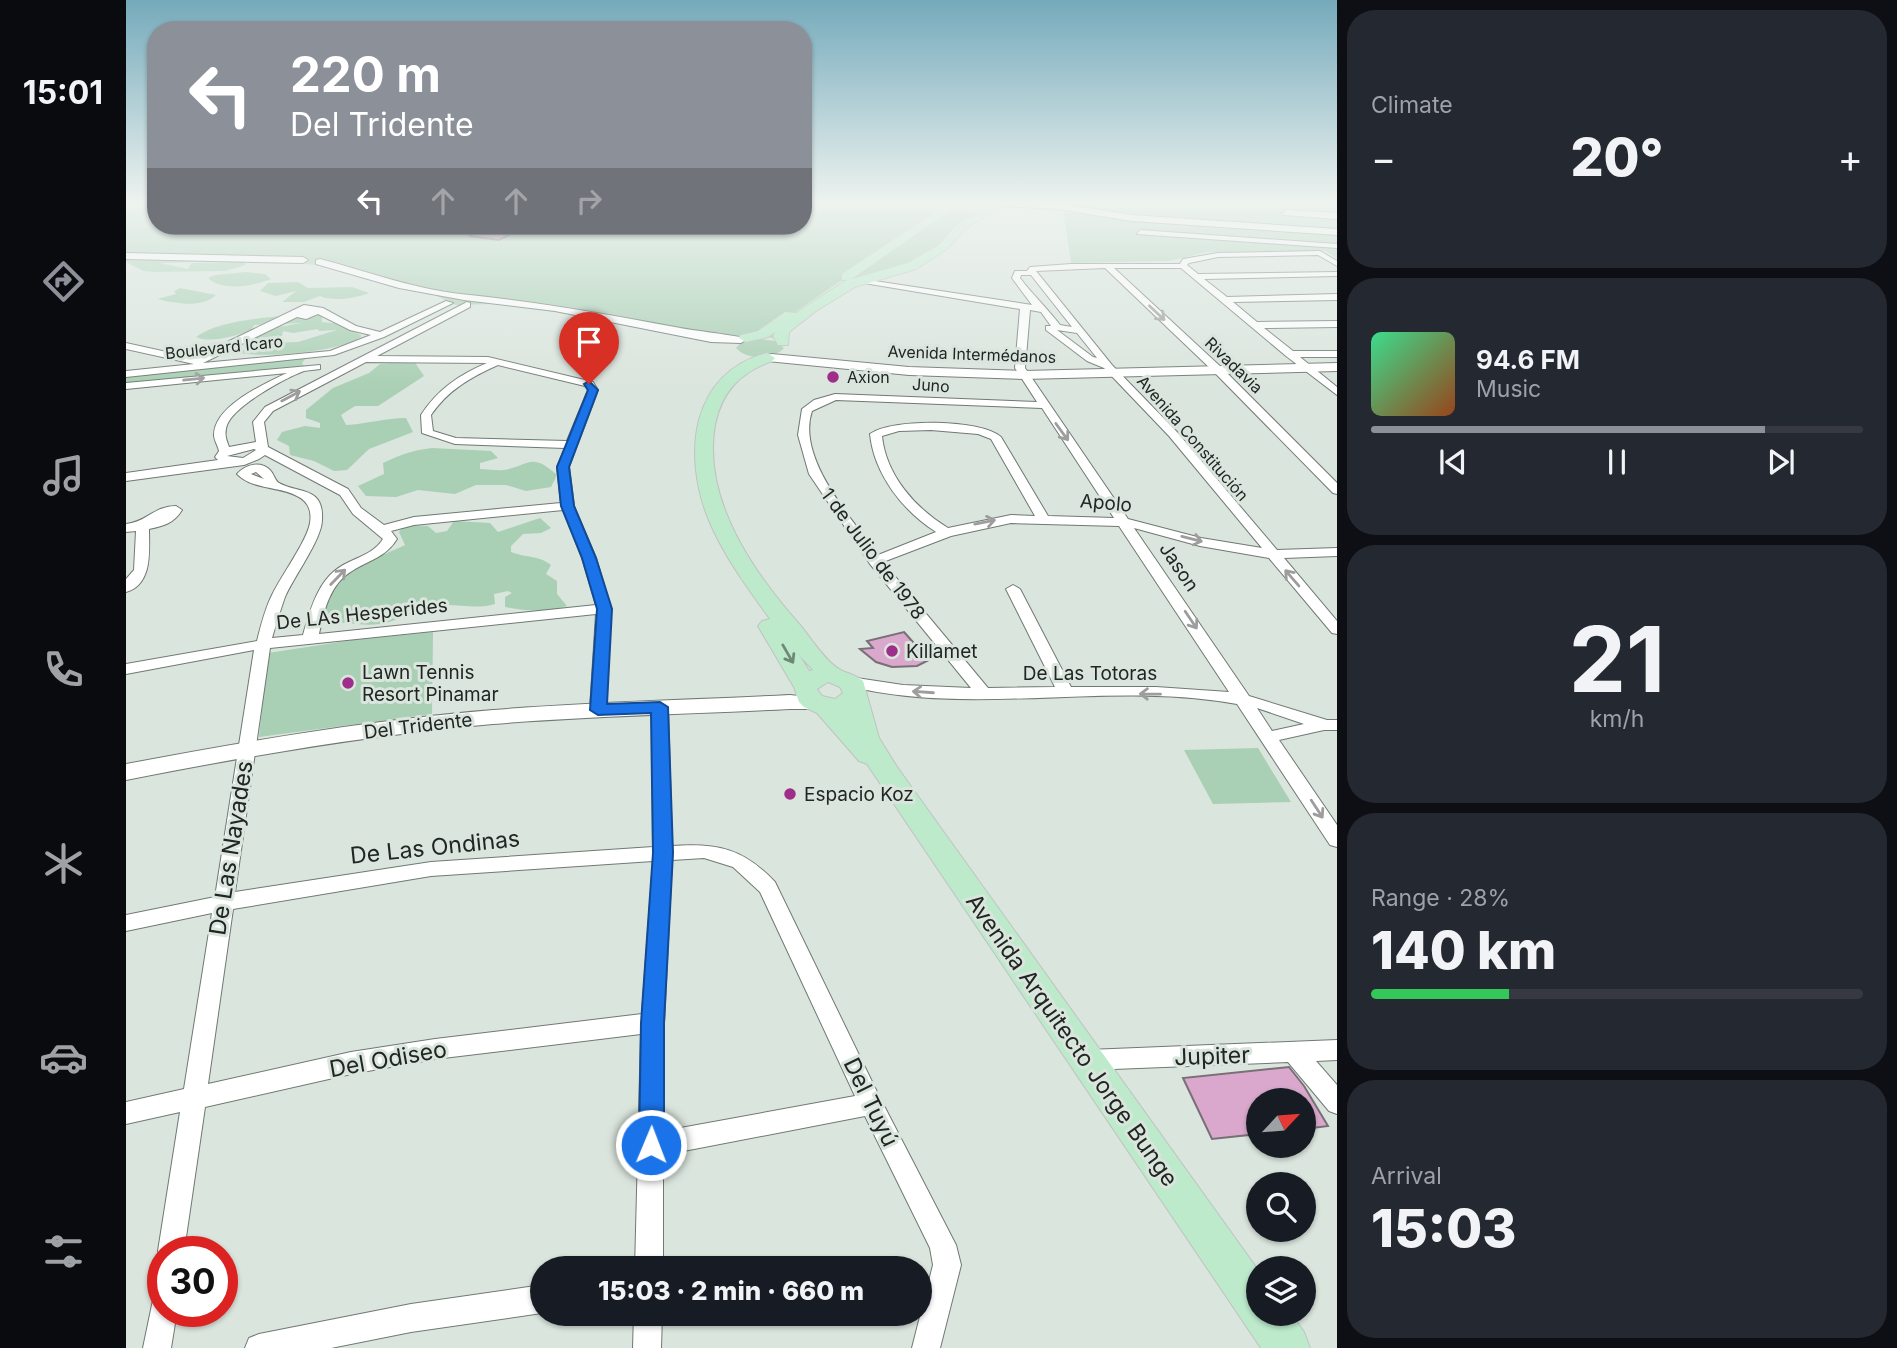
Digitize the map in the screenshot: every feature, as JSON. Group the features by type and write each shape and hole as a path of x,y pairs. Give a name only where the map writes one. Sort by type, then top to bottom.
{"main road":[{"path":"312,264 468,300"},
{"path":"312,264 344,272 413,297 451,303 453,299 555,308 738,345 762,337 785,344"},
{"path":"738,345 763,334 866,264"},
{"path":"785,344 780,336 783,330 811,308 858,280 915,264"},
{"name":"Avenida Arquitecto Jorge Bunge","path":"785,344 785,353 741,368 731,375 714,400 705,422 703,445 707,476 718,517 767,601 845,684 866,738 887,774 1246,1289"},
{"name":"Avenida Intermédanos","path":"785,344 828,357"},
{"path":"738,345 747,358 770,358"},
{"name":"Avenida Arquitecto Jorge Bunge","path":"738,345 717,372 693,427 695,475 706,517 813,696 887,774"},
{"name":"Avenida Intermédanos","path":"770,358 828,357 910,367 1022,372 1337,368"},
{"path":"813,696 847,704 845,684"},
{"name":"Del Tridente","path":"126,772 247,748 455,721 598,710 754,704 813,696"},
{"path":"1272,1326 1288,1348"}],"street":[{"path":"1080,331 1057,327 1034,303 1016,278 1028,271 1107,266 1183,266 1337,392"},
{"name":"Rivadavia","path":"1107,266 1218,370 1337,490"},
{"name":"Avenida Constitución","path":"1028,271 1112,370 1173,434 1337,630"},
{"path":"1195,276 1337,274"},
{"path":"858,280 1024,308 1063,311"},
{"path":"1223,300 1337,297"},
{"path":"1318,298 1337,310"},
{"path":"126,468 226,455 256,457 262,448 258,422 269,409 365,359 468,300"},
{"path":"226,455 219,437 219,426 229,412 310,366 312,358 381,335 451,303"},
{"path":"1022,372 1024,308"},
{"path":"1040,308 1052,332 1090,359 1112,370"},
{"path":"196,361 295,315 306,316 319,311 353,328 381,335"},
{"path":"1254,325 1337,324"},
{"path":"126,346 196,361 235,374"},
{"path":"330,352 347,359 497,362 589,384 593,390 563,467 568,506 589,558 604,609 598,710"},
{"name":"Boulevard Icaro","path":"126,374 330,352"},
{"path":"1289,354 1337,354"},
{"name":"Boulevard Icaro","path":"126,386 310,366 347,359"},
{"path":"497,362 462,378 439,396 426,415 428,433 455,441 572,445"},
{"name":"Jason","path":"1022,372 1337,840"},
{"name":"Juno","path":"818,402 835,397 854,396 1042,405"},
{"name":"1 de Julio de 1978","path":"818,402 807,409 804,418 808,458 829,497 875,561 984,694"},
{"path":"946,533 919,515 890,476 876,442 876,434 885,429 926,427 989,433 995,438 1043,519"},
{"path":"262,448 344,492 357,511 390,539 380,552 342,570 333,579 319,604 310,638"},
{"path":"126,477 226,455"},
{"name":"De Las Nayades","path":"173,1236 263,644 278,597 301,556 318,517 313,503 303,495 271,482"},
{"path":"380,530 414,521 568,506"},
{"name":"Apolo","path":"875,561 946,533 995,520 1043,519 1125,522 1200,542 1271,554 1337,552"},
{"path":"126,528 143,525 141,570 127,587"},
{"path":"1013,589 1066,692"},
{"name":"De LAs Hesperides","path":"126,669 310,638 604,609"},
{"name":"De Las Totoras","path":"845,684 882,689 984,694 1066,692 1214,695 1243,699 1331,725"},
{"path":"649,1256 653,1023 663,853 660,707"},
{"name":"De Las Totoras","path":"1269,737 1331,725"},
{"name":"De Las Ondinas","path":"126,923 222,902 393,873 704,851 725,854 749,866"},
{"name":"Del Tuyú","path":"749,866 768,887 871,1104 943,1245 947,1265 926,1348"},
{"name":"Del Odiseo","path":"126,1113 351,1063 653,1023"},
{"name":"Jupiter","path":"1087,1060 1294,1053 1337,1049"},
{"path":"1294,1053 1337,1103"},
{"path":"651,1145 871,1104"},
{"path":"259,1348 411,1318 530,1301"},
{"path":"647,1348 648,1326"},
{"path":"158,1348 161,1327"}],"green space":[{"path":"130,264 164,264 188,269 191,264 246,265 225,271 143,271"},
{"path":"305,264 866,264 763,334 728,340 527,303 456,305 428,292 342,268"},
{"path":"869,264 911,264 862,277 779,339 761,336"},
{"path":"246,272 265,274 271,279 256,284 230,286 208,278 215,275"},
{"path":"298,282 308,288 352,287 369,293 345,299 320,296 304,302 282,302 296,291 276,296 260,291 268,283"},
{"path":"180,288 216,295 195,303 157,299 176,294 174,291"},
{"path":"309,313 322,315 322,322 341,324 362,336 352,342 320,350 262,355 236,352 269,343 298,342 337,330 318,329 293,333 283,331 282,336 250,340 278,327 302,323 254,325 251,331 223,338 209,340 196,337 207,330 235,322"},
{"path":"761,339 775,341 784,348 773,355 760,357 746,355 736,348 741,342"},
{"path":"306,358 302,363 304,366 126,386 126,374"},
{"path":"414,361 424,376 378,406 355,406 341,415 346,425 406,418 413,432 369,449 347,470 334,471 314,461 290,455 289,446 277,440 282,432 305,426 320,428 320,423 306,418 306,410 333,388 369,373 380,364"},
{"path":"432,448 491,451 498,458 480,463 480,469 504,470 536,462 557,475 551,487 526,491 506,485 476,485 455,494 418,490 396,497 366,496 358,486 384,474 383,463 407,453"},
{"path":"540,518 551,528 541,533 523,534 511,546 511,552 551,565 546,574 557,581 557,594 567,606 536,611 505,607 505,597 512,593 508,591 494,594 495,604 476,607 440,606 374,625 330,622 325,607 328,594 336,583 364,564 405,545 399,532 405,525 428,526 436,533 447,531 454,521 490,523 498,532"},
{"name":"Lawn Tennis Resort Pinamar","path":"433,632 432,714 259,737 268,653 353,640"},
{"path":"1258,748 1291,802 1213,804 1184,750"}],"building":[{"name":"Killamet","path":"904,632 929,660 917,666 892,667 876,662 860,649 873,648 867,641"},
{"path":"1289,1067 1305,1088 1246,1088 1246,1135 1212,1139 1183,1078"},
{"path":"1316,1106 1328,1126 1316,1128"}],"place":[{"name":"Axion","path":"833,377"},
{"name":"Killamet","path":"892,651"},
{"name":"Lawn Tennis Resort Pinamar","path":"348,683"},
{"name":"Espacio Koz","path":"790,794"}],"route":[{"path":"589,384 593,390 563,467 568,506 589,558 604,609 598,710 660,707 663,853 653,1023 651,1145"}]}
